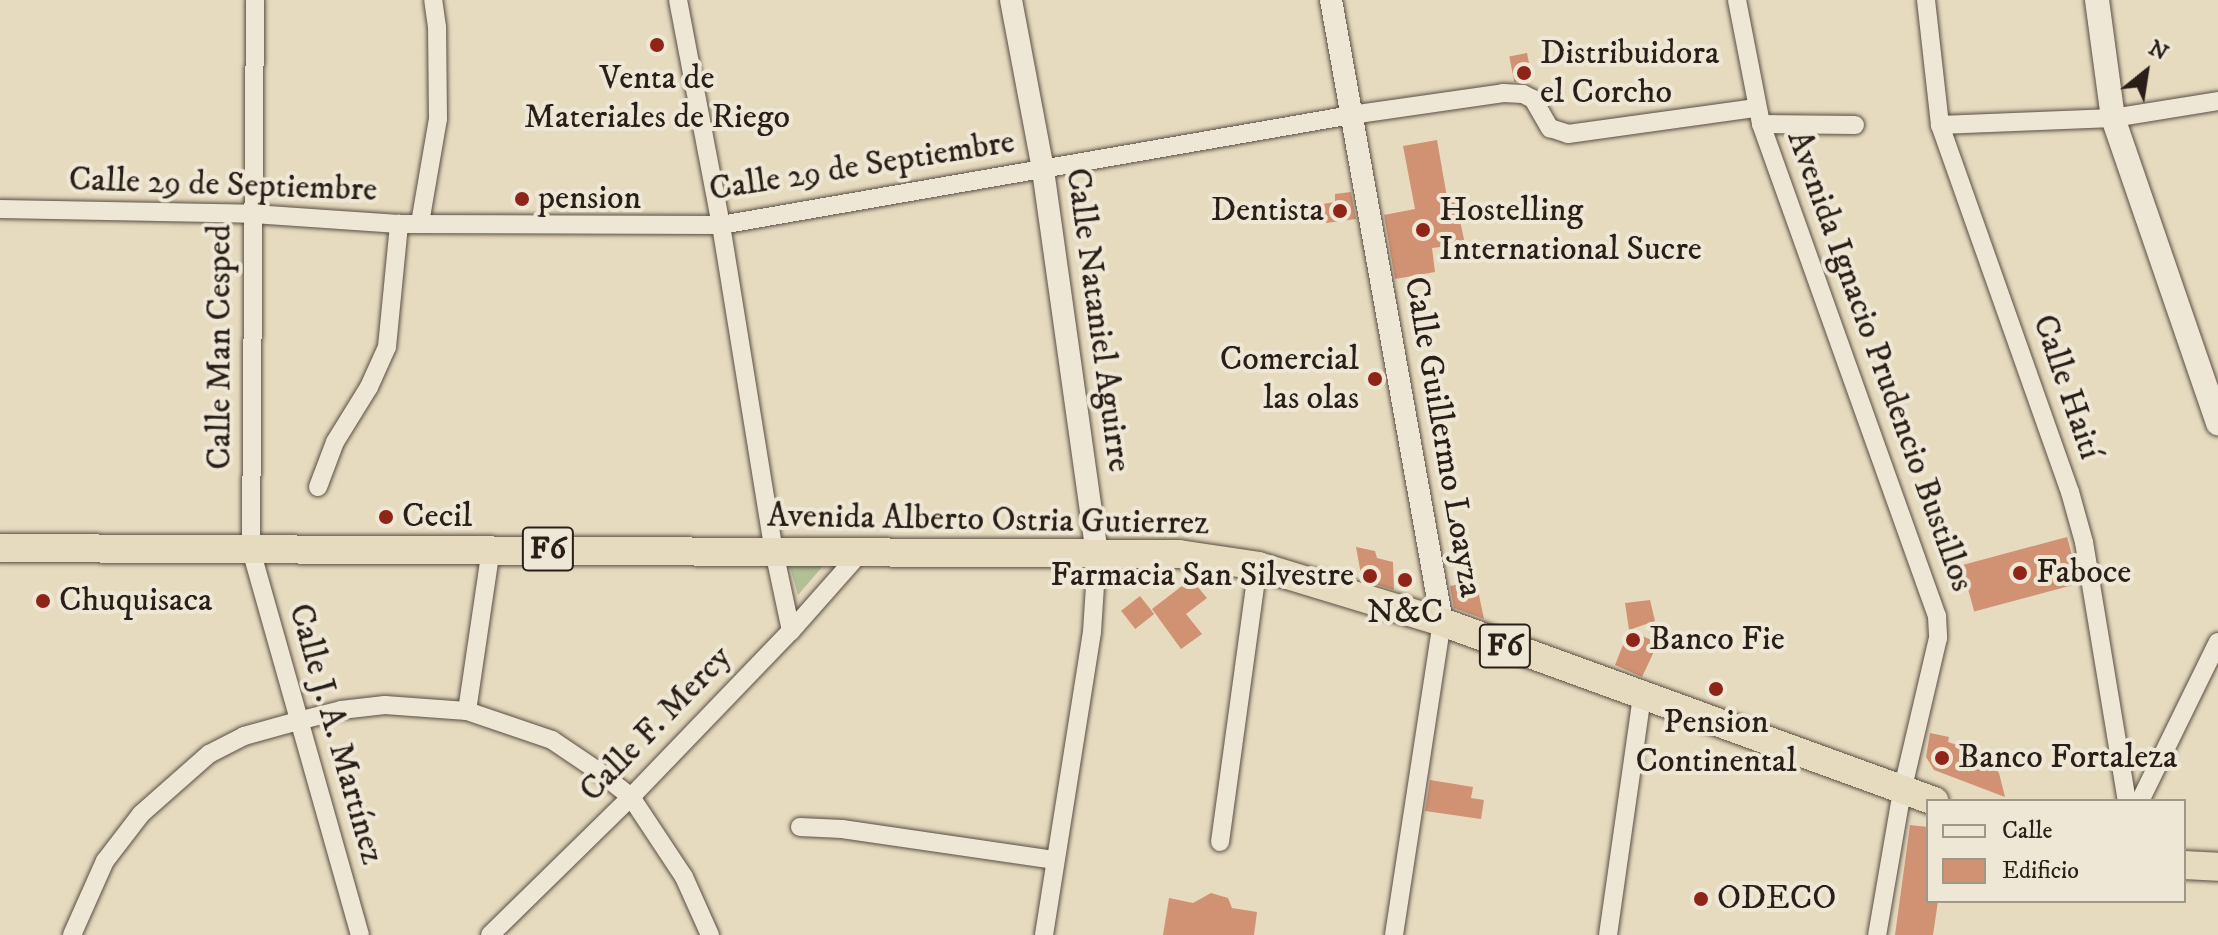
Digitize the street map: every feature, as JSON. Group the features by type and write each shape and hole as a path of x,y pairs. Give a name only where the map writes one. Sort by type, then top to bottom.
{"highway":[{"name":"Avenida Alberto Ostria Gutierrez","path":"0,548 1179,554 1258,566 1442,622 1928,799"},
{"path":"2186,865 2218,867"}],"main road":[{"path":"2097,0 2103,65 2113,118 2218,423"}],"street":[{"name":"Calle Man Cesped","path":"251,550 255,0"},
{"path":"420,223 438,119 437,27 433,0"},
{"path":"678,0 721,225 774,551 791,631"},
{"name":"Calle Nataniel Aguirre","path":"1011,0 1043,170 1097,554 1092,632 1044,935"},
{"name":"Calle Guillermo Loayza","path":"1331,0 1442,622 1394,935"},
{"name":"Avenida Ignacio Prudencio Bustillos","path":"1737,0 1759,116 1937,616 1938,638 1902,791 1877,935"},
{"name":"Calle Haití","path":"1926,0 1940,125 2070,492 2084,542 2127,799"},
{"name":"Calle 29 de Septiembre","path":"0,209 253,214 399,224 721,225 1351,115 1470,101 1503,93 1523,94 1533,99 1550,128 1568,134 1759,116"},
{"path":"1940,125 2113,118 2218,101"},
{"path":"1759,116 1855,125"},
{"path":"318,487 335,442 369,387 387,347 399,224"},
{"path":"467,711 491,549"},
{"name":"Calle J. A. Martínez","path":"251,550 360,935"},
{"name":"Calle F. Mercy","path":"490,935 631,797 791,631 861,552"},
{"path":"1220,842 1258,566"},
{"path":"2141,799 2218,642"},
{"path":"1608,935 1642,696"},
{"path":"72,935 105,861 141,814 209,754 244,736 341,710 385,705 467,711 552,740 631,797 684,877 710,935"},
{"path":"800,827 842,829 1054,860"}],"green space":[{"path":"788,560 828,560 798,595"}],"building":[{"name":"Distribuidora el Corcho","path":"1527,53 1532,79 1514,82 1509,56"},
{"name":"Hostelling International Sucre","path":"1437,140 1448,203 1456,202 1465,244 1432,248 1435,272 1395,279 1384,215 1415,209 1403,146"},
{"name":"Dentista","path":"1351,192 1356,219 1326,223 1323,204 1335,202 1335,194"},
{"name":"Faboce","path":"2067,537 2079,583 1974,612 1962,565"},
{"path":"1356,547 1375,551 1377,558 1393,562 1394,590 1362,580"},
{"path":"1191,579 1207,598 1186,614 1202,634 1181,649 1152,609"},
{"path":"1476,581 1484,619 1454,608 1450,586"},
{"path":"1140,596 1154,614 1135,629 1121,611"},
{"path":"1650,600 1655,621 1629,630 1625,603"},
{"path":"1629,630 1658,643 1642,677 1615,665"},
{"path":"1930,733 1949,737 1948,742 1985,754 1999,773 2005,797 1934,770 1926,757"},
{"path":"1430,780 1473,787 1471,798 1484,800 1481,819 1425,811"},
{"path":"1910,825 1926,827 1926,903 1938,903 1933,935 1895,935"},
{"path":"1211,893 1228,898 1232,908 1257,912 1254,935 1163,935 1169,898 1193,903"}],"place":[{"name":"Venta de Materiales de Riego","path":"657,45"},
{"name":"Distribuidora el Corcho","path":"1524,73"},
{"name":"pension","path":"522,199"},
{"name":"Dentista","path":"1340,211"},
{"name":"Hostelling International Sucre","path":"1423,230"},
{"name":"Comercial las olas","path":"1375,379"},
{"name":"Cecil","path":"386,517"},
{"name":"Faboce","path":"2020,573"},
{"name":"Farmacia San Silvestre","path":"1370,576"},
{"name":"N&C","path":"1405,580"},
{"name":"Chuquisaca","path":"43,601"},
{"name":"Banco Fie","path":"1633,640"},
{"name":"Pension Continental","path":"1716,689"},
{"name":"Banco Fortaleza","path":"1942,758"},
{"name":"ODECO","path":"1701,899"}]}
